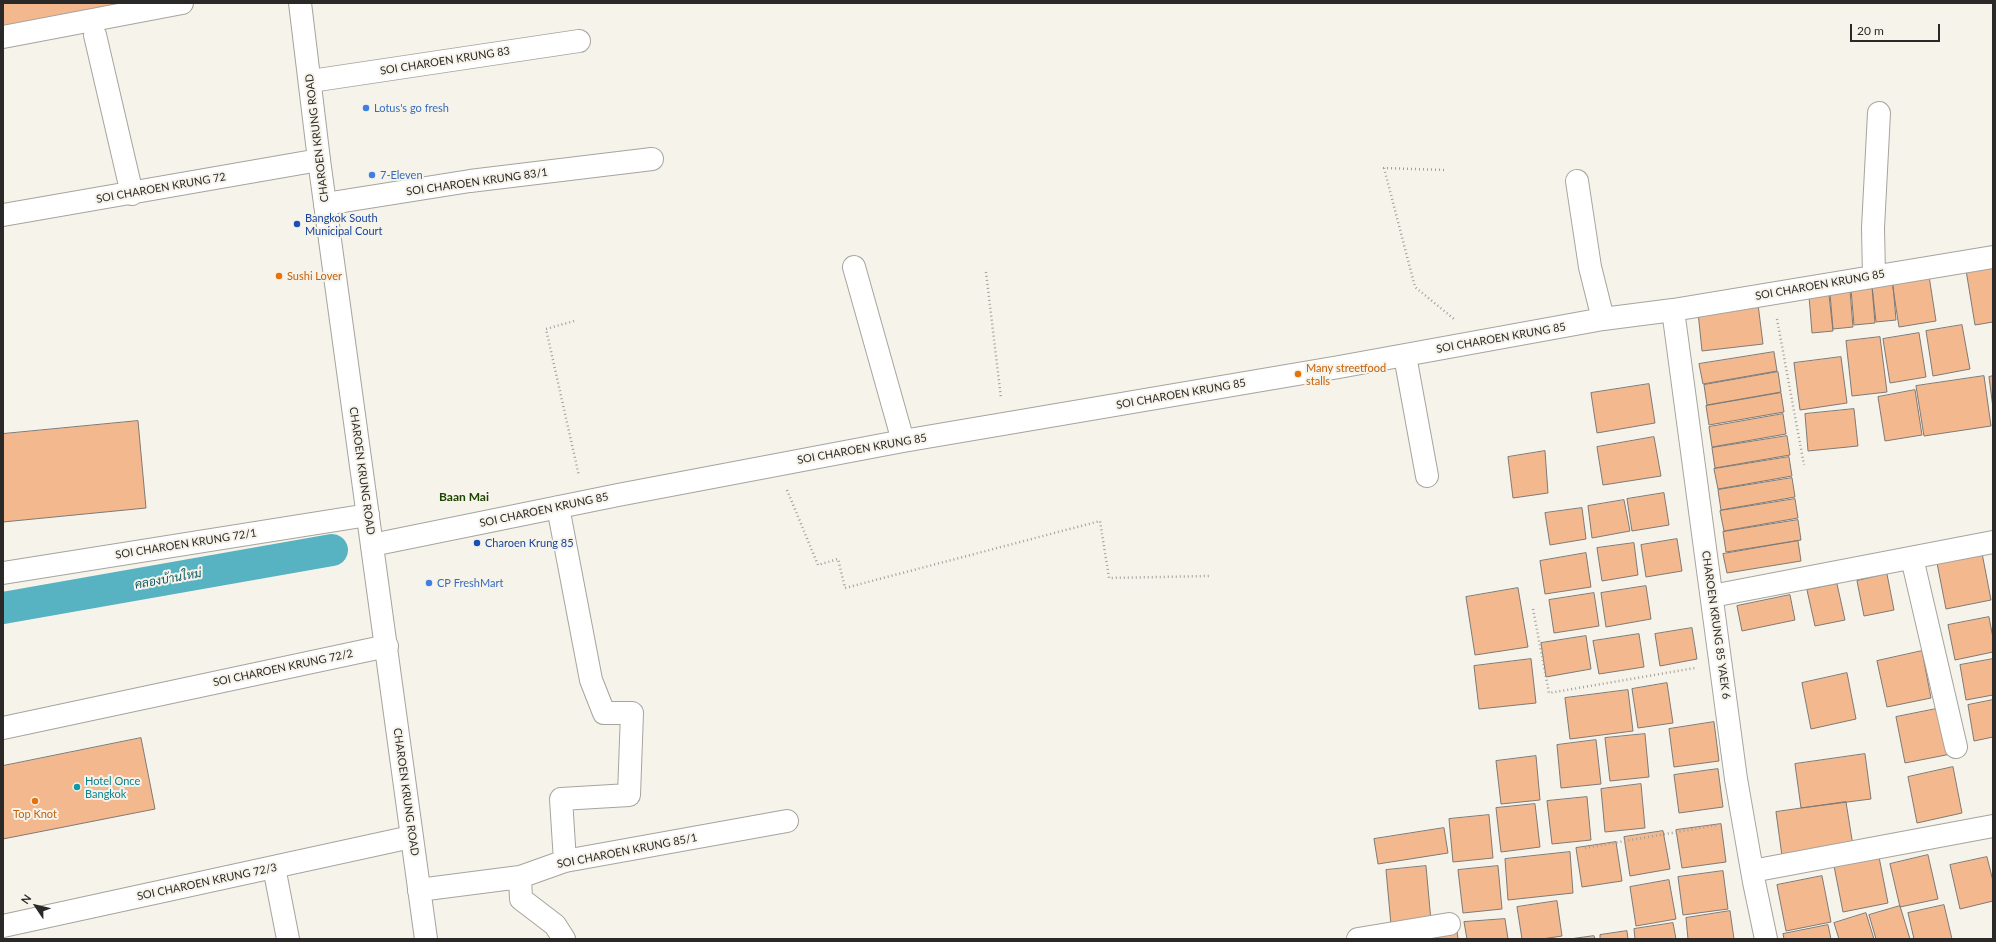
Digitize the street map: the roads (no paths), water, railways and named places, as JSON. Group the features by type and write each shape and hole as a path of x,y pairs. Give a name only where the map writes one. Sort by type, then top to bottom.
{"street":[{"path":"3,37 182,3"},
{"name":"CHAROEN KRUNG ROAD","path":"300,3 319,160 387,646 411,837 426,939"},
{"path":"95,35 132,194"},
{"name":"SOI CHAROEN KRUNG 83","path":"310,81 579,41"},
{"path":"1874,276 1873,228 1878,113"},
{"name":"SOI CHAROEN KRUNG 83/1","path":"326,204 470,181 652,159"},
{"name":"SOI CHAROEN KRUNG 72","path":"3,215 132,194 319,160"},
{"path":"1577,182 1590,267 1603,319"},
{"name":"SOI CHAROEN KRUNG 85","path":"372,545 558,507 903,441 1405,356 1603,319 1673,310 1993,257"},
{"path":"854,267 903,441"},
{"name":"CHAROEN KRUNG 85 YAEK 6","path":"1673,310 1743,820 1766,939"},
{"path":"1405,356 1427,476"},
{"path":"558,507 591,680 604,713 632,713 629,795 561,799 565,861"},
{"name":"SOI CHAROEN KRUNG 72/1","path":"3,573 368,515"},
{"path":"1712,596 1993,542"},
{"path":"1912,558 1956,747"},
{"name":"SOI CHAROEN KRUNG 72/2","path":"3,728 387,646"},
{"name":"SOI CHAROEN KRUNG 85/1","path":"419,890 520,877 565,861 787,821"},
{"path":"1752,871 1993,826"},
{"name":"SOI CHAROEN KRUNG 72/3","path":"3,926 411,837"},
{"path":"274,867 288,939"},
{"path":"520,877 521,899 555,925 564,939"},
{"path":"1358,939 1449,924"}],"waterway":[{"name":"คลองบ้านใหม่","path":"3,608 332,550"}],"place":[{"name":"Lotus's go fresh","path":"366,108"},
{"name":"7-Eleven","path":"372,175"},
{"name":"Bangkok South Municipal Court","path":"297,224"},
{"name":"Sushi Lover","path":"279,276"},
{"name":"Many streetfood stalls","path":"1298,374"},
{"name":"Charoen Krung 85","path":"477,543"},
{"name":"CP FreshMart","path":"429,583"},
{"name":"Hotel Once Bangkok","path":"77,787"},
{"name":"Top Knot","path":"35,801"}],"district":[{"name":"Baan Mai","path":"464,497"}]}
